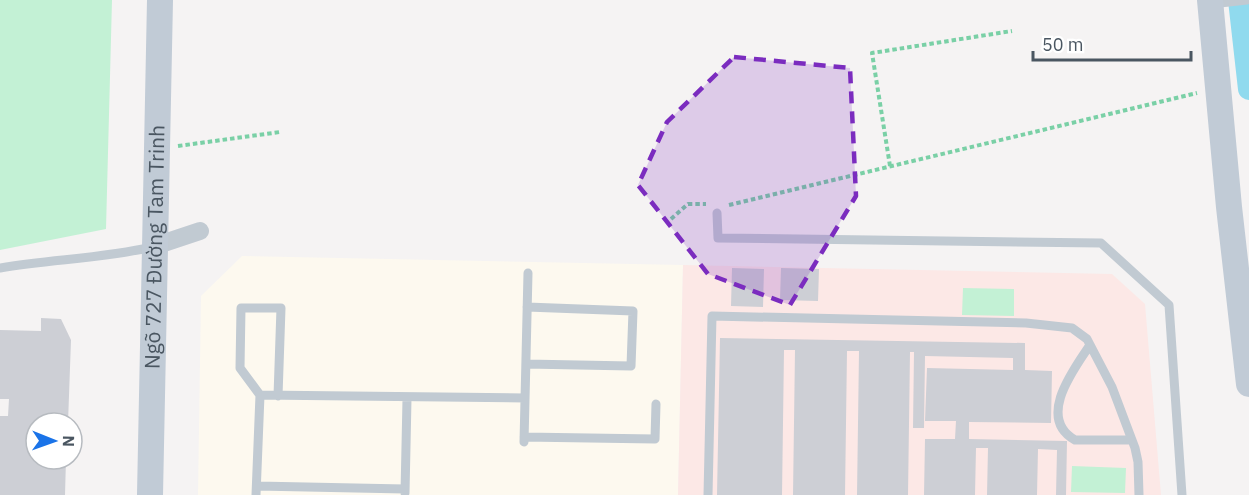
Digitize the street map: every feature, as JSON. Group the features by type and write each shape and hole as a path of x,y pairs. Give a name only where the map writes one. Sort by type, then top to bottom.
{"street":[{"name":"Ngõ 727 Đường Tam Trinh","path":"150,495 160,0"},
{"path":"1213,2 1229,207 1249,384"},
{"path":"155,246 200,231"}],"lane":[{"path":"1213,2 1247,0"},
{"path":"719,209 718,238 1101,243 1169,305 1182,495"},
{"path":"0,268 34,262 121,255 155,246"},
{"path":"528,273 524,440 655,439 656,404"},
{"path":"526,364 631,366 633,311 527,307"},
{"path":"278,396 281,308 241,308 240,368 260,396 256,490 405,492 407,399"},
{"path":"708,495 712,316 1052,324 1080,332 1090,345 1113,387 1138,462 1139,495"},
{"path":"1090,345 1062,388 1059,400 1063,426 1069,437 1075,440 1132,440"},
{"path":"260,396 407,399 525,398"}],"path":[{"path":"890,166 873,53 1012,31"},
{"path":"719,209 1220,88"},
{"path":"157,149 280,132"},
{"path":"671,219 688,204 709,204"}],"highlighted area":[{"path":"734,57 850,68 856,196 790,305 708,274 638,185 667,122"}],"shaded area":[{"path":"242,256 683,265 678,495 198,495 201,296"},
{"path":"683,265 1112,274 1145,304 1161,495 678,495"}],"green space":[{"path":"0,0 112,0 106,229 0,250"},
{"path":"963,288 1014,289 1014,316 962,315"},
{"path":"1072,466 1126,468 1125,493 1071,492"}],"building":[{"path":"732,268 764,269 763,307 731,306"},
{"path":"781,268 819,269 818,301 780,300"},
{"path":"41,318 61,319 71,340 68,411 24,411 24,471 66,471 65,495 0,495 0,416 8,416 9,399 0,399 0,330 41,331"},
{"path":"720,338 1025,343 1025,370 1052,371 1051,423 969,422 969,439 1067,441 1066,495 1056,495 1057,450 1038,449 1037,495 987,495 988,448 976,448 975,495 924,495 925,439 955,439 956,421 925,421 927,368 1013,370 1013,358 925,356 924,428 913,428 914,352 910,352 908,495 857,495 859,351 847,351 845,495 793,495 795,350 784,350 782,495 717,495"}],"waterway":[{"path":"1239,0 1249,89"}]}
